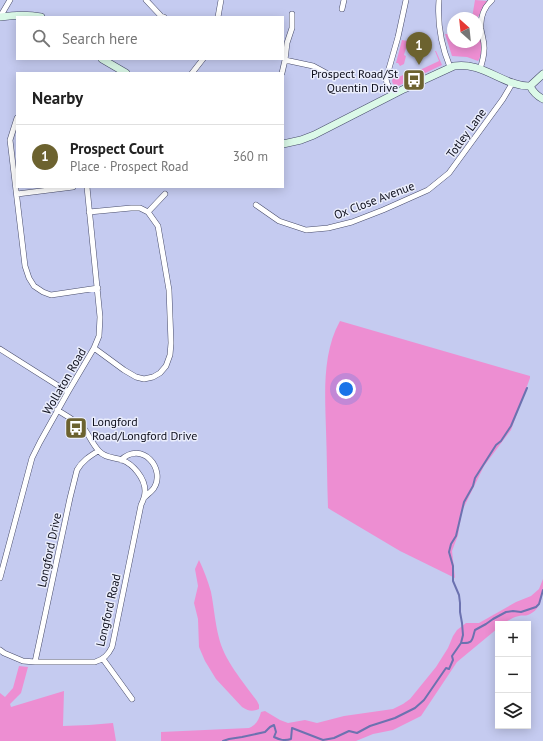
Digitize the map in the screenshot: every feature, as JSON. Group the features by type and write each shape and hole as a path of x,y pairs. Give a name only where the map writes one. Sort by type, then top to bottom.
{"street":[{"path":"0,17 10,0"},
{"path":"146,0 161,16"},
{"path":"218,16 221,0"},
{"path":"342,9 344,0"},
{"path":"393,95 386,79 398,37 406,0"},
{"path":"439,0 438,26 443,48 450,67"},
{"path":"480,69 484,50 481,22 483,14 488,4 492,0"},
{"path":"282,72 287,43 292,28 292,14"},
{"path":"0,17 18,15 36,16"},
{"path":"104,60 124,72"},
{"path":"193,72 202,60"},
{"path":"285,60 313,66 326,73"},
{"path":"284,144 314,135 450,67 464,65 480,69 520,85 530,86 543,74"},
{"name":"Totley Lane","path":"428,190 449,173 503,99 513,82"},
{"path":"530,86 533,92 543,99"},
{"path":"16,121 10,140 16,186"},
{"path":"16,188 25,266 28,278 34,286 51,295 98,288"},
{"path":"17,194 65,188"},
{"name":"Wollaton Road","path":"0,578 32,458 94,348 99,336 98,288 87,188"},
{"name":"Ox Close Avenue","path":"258,209 279,221 306,230 328,228 383,210 428,190"},
{"path":"148,212 165,194"},
{"path":"89,212 140,208 148,212 158,226 169,290 171,343 170,355 166,366 153,377 144,379 136,378 94,348"},
{"path":"0,349 68,392"},
{"path":"58,410 84,429 98,451"},
{"name":"Longford Road","path":"35,662 95,662 110,653 112,647 145,487 133,467 128,463 108,457 98,451"},
{"name":"Longford Drive","path":"35,662 77,470 83,462 98,451"},
{"name":"Longford Road","path":"121,460 126,455 132,453 139,453 150,458 157,477 154,487 144,497"},
{"path":"0,650 23,661 35,662"},
{"path":"103,658 132,698"}],"shaded area":[{"path":"475,0 488,1 481,12 473,12"},
{"path":"402,40 408,41 404,55 406,56 404,64 400,66 396,63"},
{"path":"449,48 482,48 478,61 467,57 452,56"},
{"path":"435,51 442,65 398,86 393,84 392,81 394,73 399,77 403,75 405,77 439,61"},
{"path":"340,321 530,376 511,430 484,466 462,511 458,535 452,551 455,578 400,551 328,508 325,389 327,360 334,333"},
{"path":"199,560 211,592 216,627 225,655 257,701 259,709 254,711 250,711 242,707 216,679 205,661 199,647 198,619 194,603 198,586 195,569"},
{"path":"543,579 541,600 537,609 528,615 516,617 508,621 495,621 495,630 457,662 421,716 393,730 373,734 356,741 161,741 161,732 249,728 257,722 261,712 265,711 288,723 305,720 317,723 344,716 393,709 410,699 436,667 457,630 466,623 479,623 516,602 531,596 539,589"},
{"path":"19,666 28,667 21,693 10,704 11,707 64,691 63,726 113,723 116,741 0,741 0,693 5,697 13,688"}],"waterway":[{"path":"223,741 265,732 274,725 276,732 274,737 280,739 291,739 292,728 323,740 334,738 349,731 357,733 370,726 395,718 415,708 424,700 446,668 449,669 453,660 452,656 461,643 463,635 459,595 453,581 453,566 449,552 451,544 456,536 464,502 473,486 475,478 496,445 501,441 511,426 527,388"},
{"path":"461,643 470,642 473,638 475,630 506,612 521,612 536,607 539,604 543,590"}],"place":[{"name":"Prospect Court","path":"419,65"},
{"name":"Prospect Road/St Quentin Drive","path":"414,80"},
{"name":"Longford Road/Longford Drive","path":"76,428"}]}
